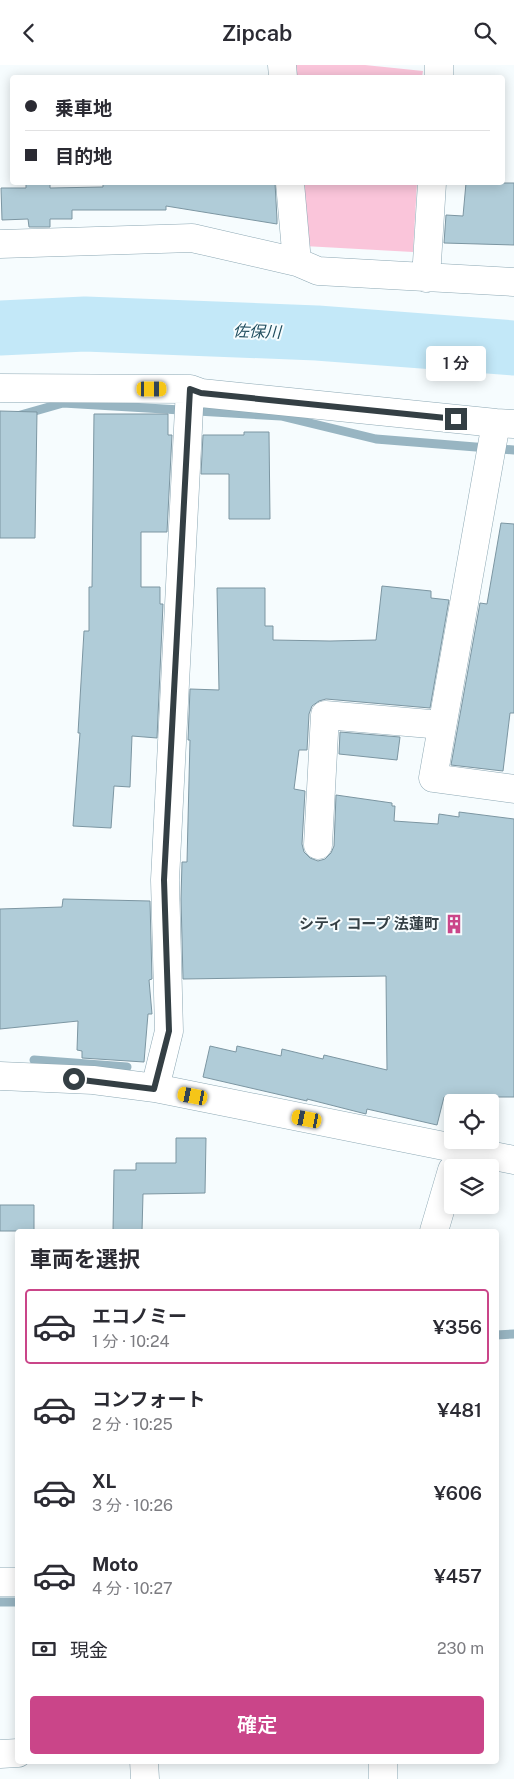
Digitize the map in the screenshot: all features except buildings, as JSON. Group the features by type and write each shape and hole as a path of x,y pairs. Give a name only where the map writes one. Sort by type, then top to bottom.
{"street":[{"path":"290,185 296,262"},
{"path":"426,278 432,185"},
{"path":"0,244 192,238 296,262 318,271 514,283"},
{"path":"0,388 190,389 201,393 505,424 442,725 433,778 514,789"},
{"path":"154,1089 169,1031 164,880 190,389"},
{"path":"318,845 325,715 442,725"},
{"path":"0,1076 93,1080 154,1089 444,1159"},
{"path":"499,1161 514,1160"},
{"path":"435,1229 444,1198"},
{"path":"0,1582 15,1582"},
{"path":"0,1753 15,1753"},
{"path":"144,1764 145,1779"},
{"path":"382,1779 383,1764"}],"shaded area":[{"path":"292,65 365,65 423,71 422,75 292,75"},
{"path":"298,185 417,185 413,252 304,246"}],"waterway":[{"name":"佐保川","path":"0,328 85,324 317,333 514,348"},
{"path":"0,421 63,403 281,416 376,439 514,450"},
{"path":"34,1060 127,1067"},
{"path":"499,1335 514,1334"},
{"path":"0,1602 15,1602"}],"place":[{"name":"シティ コープ 法蓮町","path":"454,924"}],"route":[{"path":"74,1079 154,1089 169,1031 164,880 190,389 201,393 456,419"}]}
